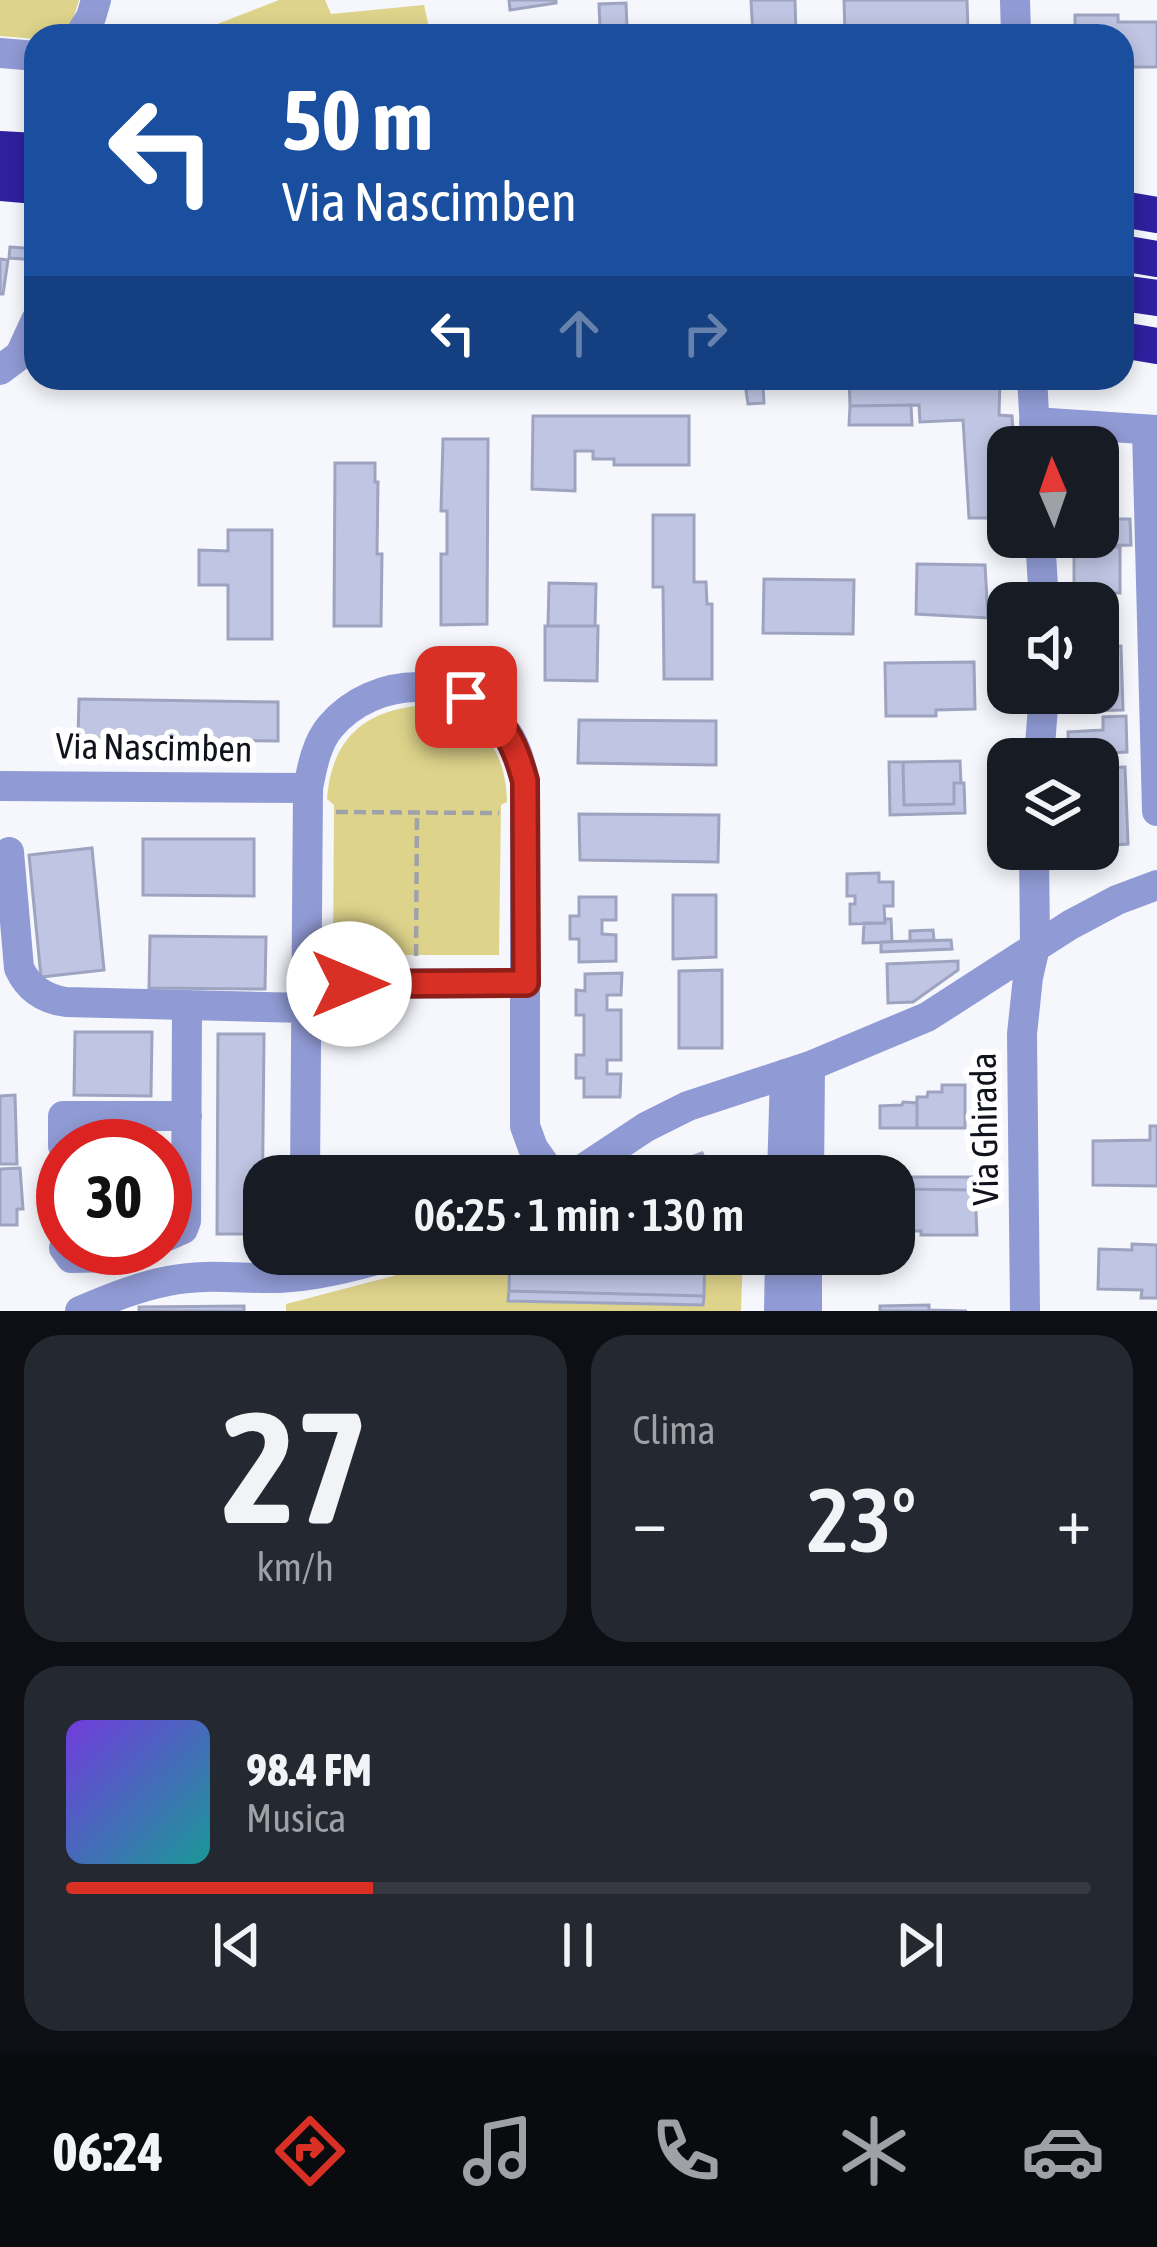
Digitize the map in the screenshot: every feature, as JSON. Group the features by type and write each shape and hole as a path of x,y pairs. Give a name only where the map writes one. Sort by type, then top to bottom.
{"street":[{"path":"0,370 24,346"},
{"path":"1033,390 1035,426"},
{"path":"1119,431 1152,430 1157,811"},
{"path":"305,1155 308,788 314,758 327,730 359,702 415,686 441,688 488,710 517,751 525,781 525,1126 538,1155"},
{"name":"Via Nascimben","path":"0,786 308,788"},
{"path":"8,851 16,954 25,982 56,1000 188,1006 526,983"},
{"name":"Via Ghirada","path":"1025,1311 1022,1034 1035,947 1034,870"},
{"path":"604,1155 688,1106 798,1070 927,1017 1035,947 1117,900 1157,885"},
{"path":"187,1119 188,1006"},
{"path":"785,1155 798,1070"},
{"path":"798,1070 807,1155"},
{"path":"63,1119 187,1116"},
{"path":"80,1311 135,1289 180,1279 286,1275"},
{"path":"778,1311 779,1275"},
{"path":"806,1311 807,1275"}],"path":[{"path":"330,812 502,813"},
{"path":"416,961 417,812"}],"shaded area":[{"path":"0,0 79,0 69,24 24,24 24,38 0,36"},
{"path":"279,0 325,0 331,14 424,5 428,24 217,24"},
{"path":"415,706 469,722 493,746 500,763 507,802 501,805 499,955 333,955 334,805 327,799 335,762 364,724"},
{"path":"742,1275 741,1311 286,1311 286,1304 393,1276"}],"building":[{"path":"509,0 556,0 556,3 510,10"},
{"path":"751,0 795,0 796,24 752,24"},
{"path":"844,0 967,0 968,24 845,24"},
{"path":"626,3 627,24 600,24 599,4"},
{"path":"1075,15 1118,15 1118,22 1157,22 1157,67 1134,67 1134,24 1075,24"},
{"path":"10,247 24,248 24,259 9,258"},
{"path":"0,259 8,260 3,294 0,294"},
{"path":"763,390 764,403 748,404 746,391"},
{"path":"849,390 1000,390 999,415 1012,416 1013,426 987,426 987,518 969,518 963,420 920,422 919,405 850,406"},
{"path":"911,405 912,425 849,425 850,406"},
{"path":"533,416 689,416 689,465 614,465 614,459 593,459 593,451 575,451 575,491 532,489"},
{"path":"443,439 488,439 487,624 441,625 441,554 447,554 447,511 441,511"},
{"path":"335,463 375,463 377,554 382,554 381,626 334,626"},
{"path":"653,515 694,515 694,582 706,582 707,604 712,604 712,679 664,679 663,587 653,587"},
{"path":"1119,519 1130,519 1131,545 1119,545"},
{"path":"228,530 272,530 272,639 228,639 228,585 199,585 199,550 228,551"},
{"path":"1120,547 1120,593 1119,582 1074,582 1074,558 1119,558"},
{"path":"917,564 985,565 987,618 916,614"},
{"path":"764,579 854,580 853,634 763,633"},
{"path":"549,583 596,584 595,626 548,626"},
{"path":"545,626 598,626 597,681 545,680"},
{"path":"1121,646 1123,710 1119,710"},
{"path":"974,662 975,709 936,710 936,716 886,716 885,663"},
{"path":"79,699 278,702 278,741 78,738"},
{"path":"1126,716 1127,752 1119,752 1119,738 1068,738 1068,732 1103,730 1103,717"},
{"path":"579,720 716,721 716,765 578,763"},
{"path":"960,761 961,783 954,783 954,804 904,805 903,762"},
{"path":"889,762 903,762 904,805 954,804 954,783 964,783 965,813 890,815"},
{"path":"1119,767 1125,767 1128,844 1119,845"},
{"path":"579,814 719,815 718,862 580,860"},
{"path":"143,839 254,839 254,896 143,895"},
{"path":"92,848 104,970 41,977 29,855"},
{"path":"879,873 879,882 893,882 893,906 884,906 885,923 850,924 855,896 847,896 847,874"},
{"path":"673,895 716,895 716,957 673,959"},
{"path":"579,897 616,897 616,920 602,920 602,934 616,935 616,961 579,962 579,939 570,939 570,916 579,916"},
{"path":"891,919 892,942 863,943 864,923 885,923"},
{"path":"933,930 934,940 910,941 910,931"},
{"path":"150,936 266,937 265,989 149,988"},
{"path":"951,940 952,949 881,952 881,942"},
{"path":"958,961 958,970 913,1002 888,1003 887,964"},
{"path":"722,970 722,1048 679,1048 679,971"},
{"path":"622,973 621,995 607,995 607,1010 621,1010 621,1060 607,1060 607,1074 621,1074 620,1097 584,1097 584,1078 576,1078 576,1055 584,1055 584,1015 576,1015 576,990 585,991 585,974"},
{"path":"75,1032 152,1032 151,1096 74,1095"},
{"path":"218,1034 264,1034 263,1155 243,1155 243,1234 217,1234"},
{"path":"942,1085 965,1085 965,1128 917,1128 917,1097 942,1092"},
{"path":"15,1095 17,1164 0,1164 0,1096"},
{"path":"917,1103 917,1128 880,1128 880,1106"},
{"path":"1150,1126 1157,1126 1157,1186 1093,1185 1093,1141 1150,1140"},
{"path":"20,1168 23,1209 17,1209 17,1225 0,1225 0,1169"},
{"path":"915,1177 976,1177 975,1190 915,1189"},
{"path":"915,1189 975,1190 977,1235 921,1235 915,1231"},
{"path":"1132,1244 1157,1245 1157,1298 1141,1298 1142,1290 1098,1289 1099,1249 1132,1250"},
{"path":"509,1275 704,1275 704,1296 509,1291"},
{"path":"509,1291 704,1296 703,1305 508,1301"},
{"path":"929,1305 929,1310 967,1311 880,1311 880,1306"},
{"path":"244,1306 244,1311 139,1311 139,1307"}],"route":[{"path":"349,984 526,983 525,781 506,730 488,710 466,697"}]}
